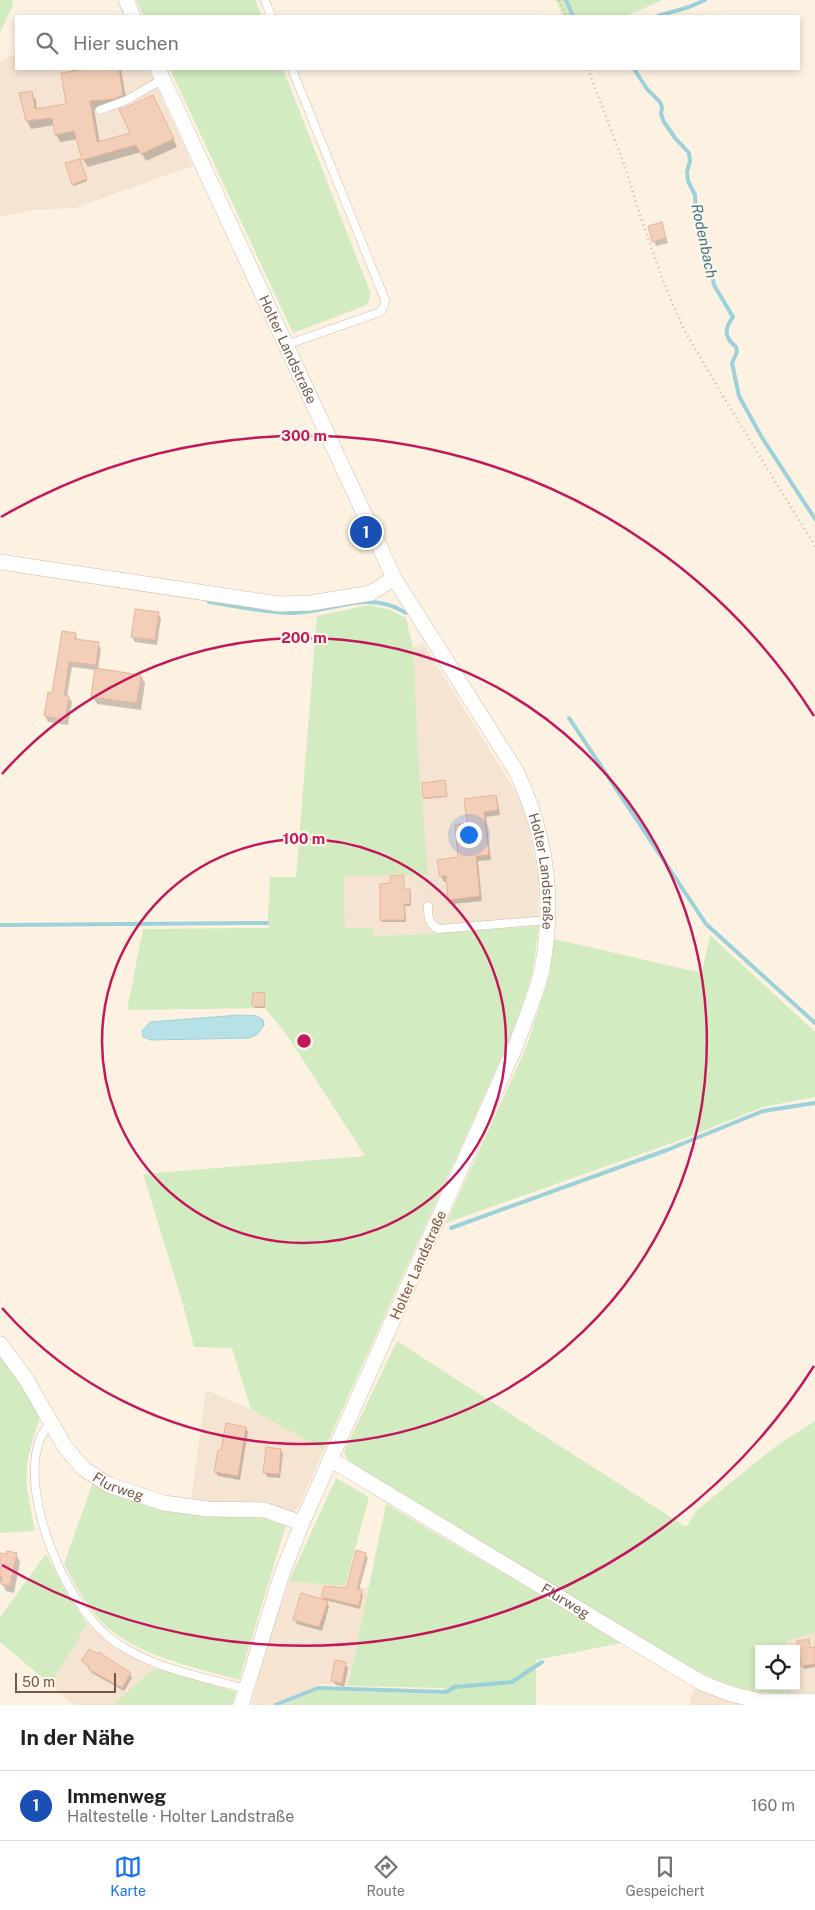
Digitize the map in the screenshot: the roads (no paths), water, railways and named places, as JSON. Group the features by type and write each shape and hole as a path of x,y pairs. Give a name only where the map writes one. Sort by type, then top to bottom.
{"street":[{"path":"126,0 133,15"},
{"name":"Holter Landstraße","path":"160,74 394,578 516,771 529,798 541,841 548,877 548,920 542,971 516,1046 302,1523 282,1574 241,1705"},
{"path":"0,562 279,604 311,603 371,594 394,578"},
{"name":"Flurweg","path":"0,1344 26,1380 65,1447 84,1469 109,1485 164,1503 207,1509 264,1510 302,1523"},
{"name":"Flurweg","path":"330,1459 702,1683 731,1694 760,1701 815,1701"}],"lane":[{"path":"265,0 271,15"},
{"path":"286,345 380,312 385,300 292,70"},
{"path":"100,110 127,100 160,74"},
{"path":"428,906 428,918 432,926 439,929 548,920"},
{"path":"51,1423 40,1438 35,1460 34,1482 46,1538 72,1593 88,1617 101,1633 137,1655 159,1665 246,1689"}],"water":[{"path":"240,1015 257,1016 263,1020 264,1025 258,1034 249,1038 151,1040 143,1037 142,1031 150,1022"}],"waterway":[{"path":"566,0 573,15"},
{"name":"Rodenbach","path":"661,15 705,0"},
{"name":"Rodenbach","path":"635,70 647,89 660,102 664,122 689,153 688,181 695,195 696,218 700,226 702,242 709,254 714,285 733,317 728,325 727,336 736,347 737,352 732,363 739,396 761,436 815,519"},
{"path":"209,602 289,613 319,610 362,602 391,606 406,613"},
{"path":"569,718 706,924 815,1023"},
{"path":"0,925 267,923"},
{"path":"451,1228 667,1150 763,1111 815,1103"},
{"path":"275,1705 318,1688 447,1692 454,1687 512,1682 542,1662"}],"place":[{"name":"Immenweg","path":"366,532"}]}
